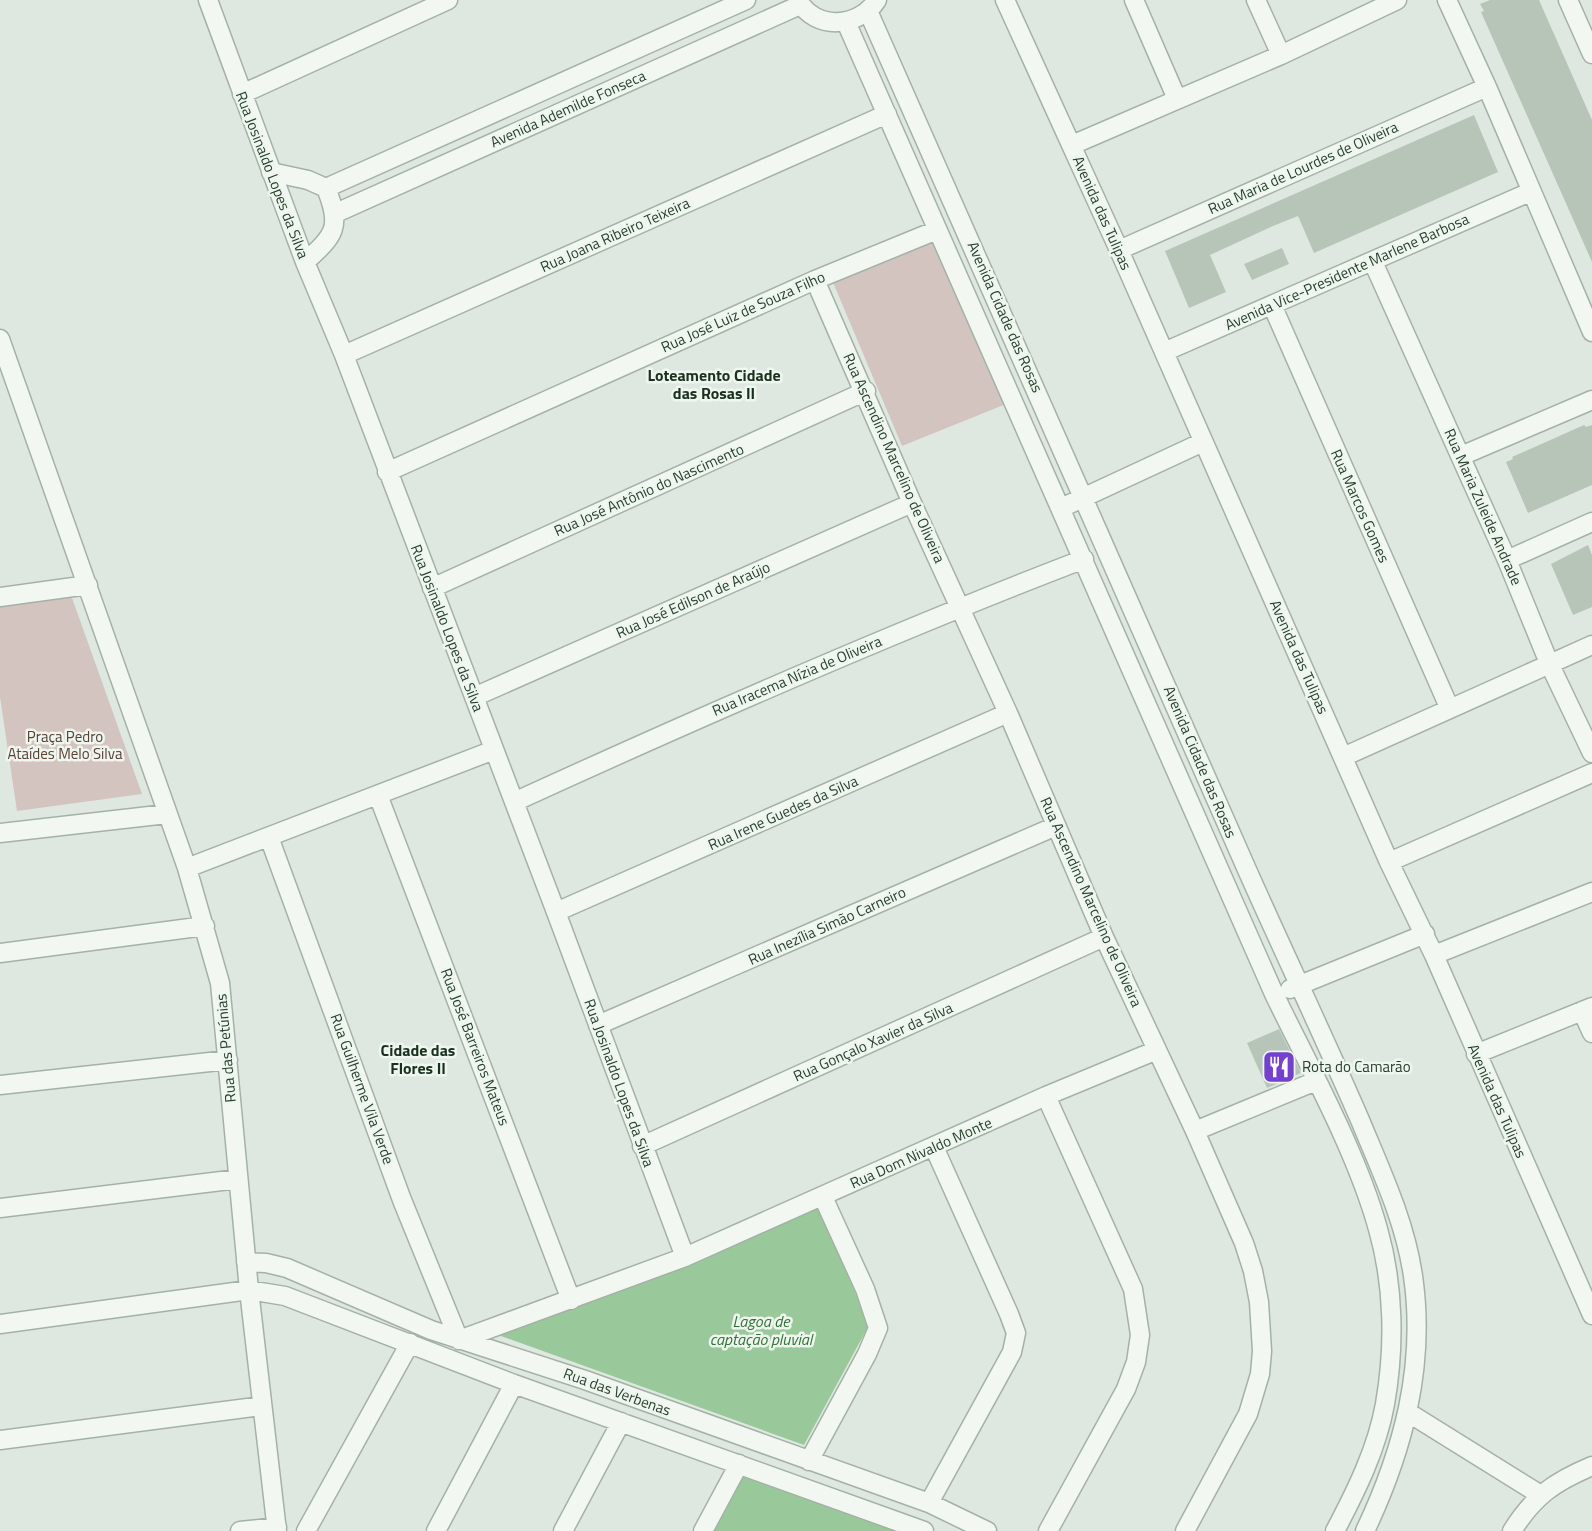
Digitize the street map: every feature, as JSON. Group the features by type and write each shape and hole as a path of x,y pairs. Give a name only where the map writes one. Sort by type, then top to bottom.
{"street":[{"name":"Rua Josinaldo Lopes da Silva","path":"208,0 305,262 344,355 685,1257"},
{"path":"242,94 448,0"},
{"name":"Avenida Ademilde Fonseca","path":"326,189 746,0"},
{"name":"Avenida das Tulipas","path":"1005,0 1119,250 1389,862 1425,934 1592,1315"},
{"path":"1134,0 1177,99"},
{"path":"1256,0 1281,55"},
{"path":"1072,145 1281,55 1397,0"},
{"path":"1447,0 1487,87 1530,192 1592,332"},
{"path":"1568,0 1592,54"},
{"path":"799,2 821,19 846,22 873,6"},
{"name":"Avenida Ademilde Fonseca","path":"336,213 799,2"},
{"name":"Avenida Cidade das Rosas","path":"873,6 1374,1153 1406,1238 1417,1307 1418,1336 1408,1413 1384,1491 1365,1531"},
{"name":"Avenida Cidade das Rosas","path":"846,22 1275,996 1348,1150 1378,1228 1386,1267 1391,1320 1391,1350 1384,1406 1365,1467 1335,1531"},
{"name":"Rua Maria de Lourdes de Oliveira","path":"1119,250 1487,87"},
{"name":"Rua Joana Ribeiro Teixeira","path":"344,355 887,114"},
{"path":"271,171 308,180 326,189 336,213 329,239 305,262"},
{"name":"Avenida Vice-Presidente Marlene Barbosa","path":"1164,352 1530,192"},
{"name":"Rua José Luiz de Souza Filho","path":"387,472 815,279 937,230"},
{"name":"Rua Maria Zuleide Andrade","path":"1373,262 1507,560 1549,663 1592,753"},
{"name":"Rua Ascendino Marcelino de Oliveira","path":"815,279 866,391 912,503 1008,713 1104,937 1195,1131 1253,1270 1259,1302 1262,1351 1260,1374 1248,1414 1185,1531"},
{"name":"Rua Marcos Gomes","path":"1272,305 1449,708"},
{"name":"Rua das Petúnias","path":"0,339 187,868 220,983 246,1262 277,1529"},
{"name":"Rua José Antônio do Nascimento","path":"432,588 866,391"},
{"path":"1461,456 1592,400"},
{"path":"1061,508 1203,442"},
{"name":"Rua José Edilson de Araújo","path":"474,697 912,503"},
{"path":"1507,560 1592,522"},
{"name":"Rua Iracema Nízia de Oliveira","path":"513,802 670,730 960,606 1084,559"},
{"path":"0,597 88,585"},
{"path":"1343,757 1592,645"},
{"name":"Rua Irene Guedes da Silva","path":"556,912 1008,713"},
{"path":"187,868 494,750"},
{"path":"1389,862 1592,773"},
{"name":"Rua José Barreiros Mateus","path":"378,795 571,1300"},
{"path":"0,833 167,814"},
{"name":"Rua Inezília Simão Carneiro","path":"598,1025 1056,826"},
{"name":"Rua Guilherme Vila Verde","path":"269,837 402,1200 459,1340"},
{"path":"1434,955 1592,892"},
{"path":"0,953 205,926"},
{"path":"1275,996 1425,934"},
{"name":"Rua Gonçalo Xavier da Silva","path":"642,1146 1104,937"},
{"path":"1476,1054 1587,1009 1592,1033"},
{"name":"Rua Dom Nivaldo Monte","path":"459,1340 685,1257 1046,1096 1157,1050"},
{"path":"0,1086 228,1060"},
{"path":"1195,1131 1316,1081"},
{"path":"1046,1096 1133,1289 1140,1335 1136,1362 1126,1389 1048,1531"},
{"path":"929,1503 1012,1352 1016,1338 1009,1314 934,1147"},
{"path":"0,1208 238,1179"},
{"path":"809,1461 867,1354 878,1328 865,1289 823,1197"},
{"name":"Rua das Verbenas","path":"246,1262 266,1263 287,1268 459,1340 585,1380 929,1503 987,1531"},
{"name":"Rua das Verbenas","path":"0,1324 249,1290 285,1296 514,1384 924,1531"},
{"path":"451,1360 459,1340"},
{"path":"306,1531 410,1343"},
{"path":"436,1531 514,1384"},
{"path":"0,1440 262,1406"},
{"path":"1408,1413 1539,1494"},
{"path":"563,1531 621,1422"},
{"path":"703,1531 739,1464"},
{"path":"1512,1531 1539,1494 1561,1480 1592,1466"},
{"path":"240,1531 277,1529"}],"green space":[{"path":"934,240 1006,404 902,446 832,280"},
{"name":"Praça Pedro Ataídes Melo Silva","path":"71,595 142,794 17,811 0,697 0,602"}],"water":[{"name":"Lagoa de captação pluvial","path":"819,1207 869,1325 804,1445 498,1335"},
{"path":"742,1473 902,1531 711,1531"}],"building":[{"path":"1490,0 1539,0 1592,120 1592,262 1481,12 1484,11 1480,4"},
{"path":"1474,115 1498,172 1314,253 1298,216 1273,226 1210,255 1226,292 1189,308 1165,251"},
{"path":"1282,248 1289,264 1252,280 1244,264"},
{"path":"1584,425 1586,427 1592,425 1592,485 1528,513 1506,462 1513,459 1512,457"},
{"path":"1588,545 1592,555 1592,607 1573,615 1551,564"},
{"path":"1279,1029 1301,1073 1267,1088 1247,1043"}],"place":[{"name":"Rota do Camarão","path":"1279,1067"}],"district":[{"name":"Loteamento Cidade das Rosas II","path":"714,384"},
{"name":"Cidade das Flores II","path":"418,1059"}]}
